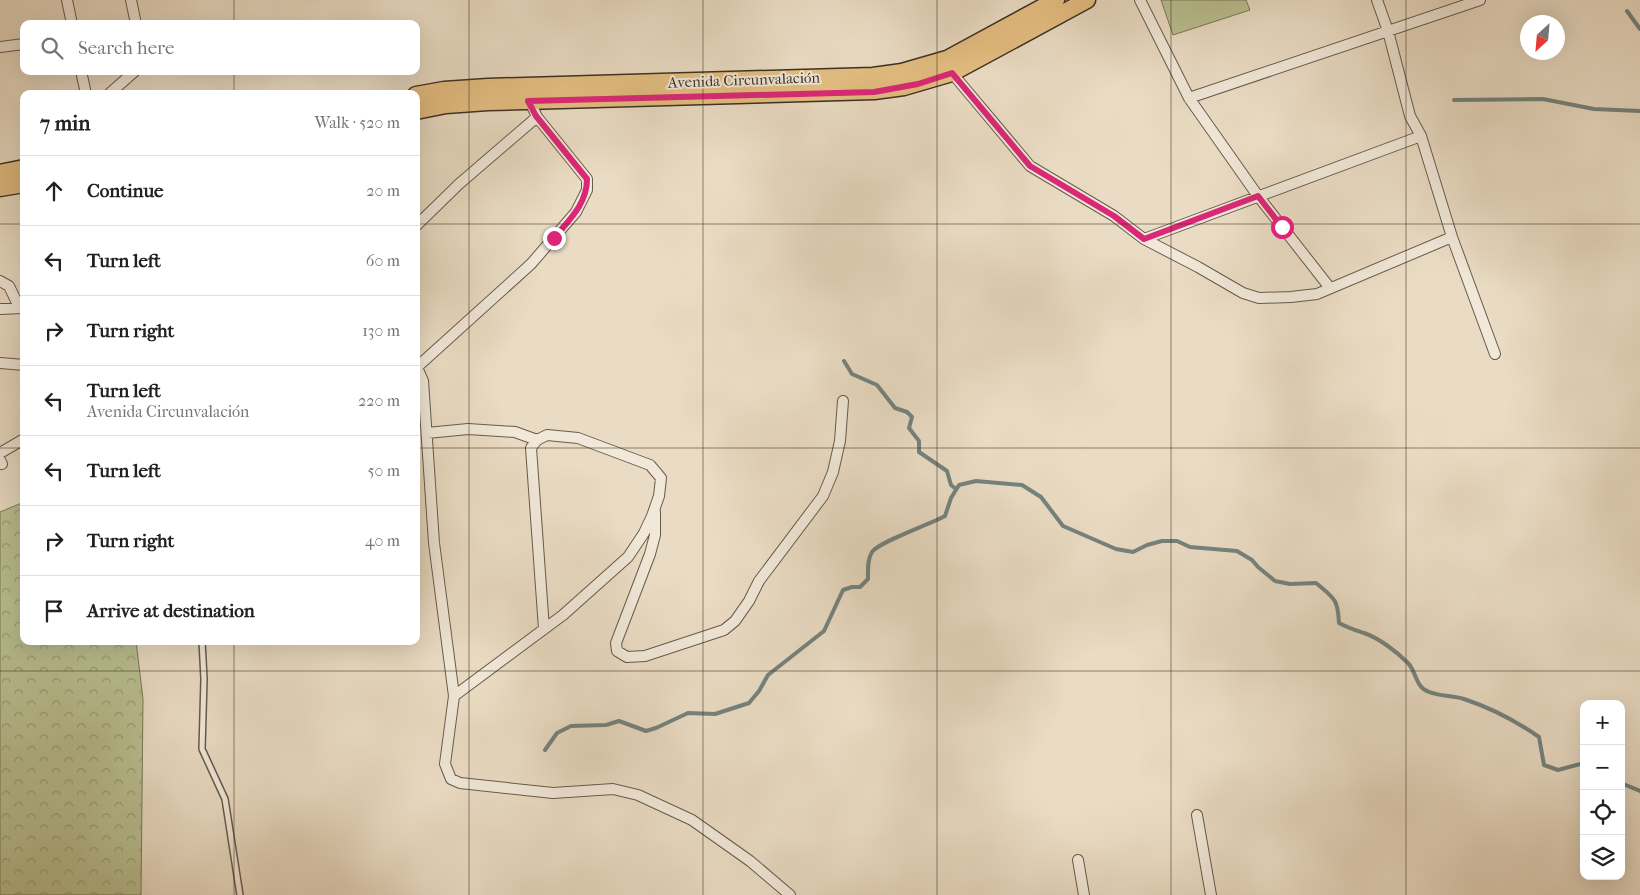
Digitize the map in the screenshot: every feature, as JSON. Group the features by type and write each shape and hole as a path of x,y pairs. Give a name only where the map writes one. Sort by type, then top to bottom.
{"main road":[{"name":"Avenida Circunvalación","path":"420,110 527,93 873,76 902,72 948,59 1041,5 1056,0"},
{"name":"Avenida Circunvalación","path":"420,94 444,90 527,93 874,92 904,87 952,73 1087,0"},
{"path":"0,172 20,169"},
{"path":"0,188 20,185"}],"street":[{"path":"67,0 71,20"},
{"path":"131,0 135,20"},
{"path":"1140,0 1189,98 1258,196 1330,288"},
{"path":"1377,0 1388,31 1410,116 1421,136 1452,237 1495,354"},
{"path":"1189,98 1480,0"},
{"path":"0,47 20,44"},
{"path":"952,73 1030,166 1114,216 1144,239 1198,267 1242,293 1260,298 1291,298 1317,294 1452,237"},
{"path":"83,75 85,90"},
{"path":"114,90 130,75"},
{"path":"420,364 531,264 576,212 587,190 587,179 536,116 527,93"},
{"path":"420,222 459,184 536,116"},
{"path":"1144,239 1421,136"},
{"path":"0,281 9,286 20,305"},
{"path":"0,309 20,307"},
{"path":"0,363 20,365"},
{"path":"420,374 423,380 434,543 454,696 445,764 451,778 460,783 553,793 613,789 638,795 692,820 750,861 790,895"},
{"path":"655,506 655,535 616,643 617,651 627,657 645,656 724,630 735,621 749,601 759,581 823,496 833,472 840,441 843,401"},
{"path":"427,433 468,429 515,432 537,440"},
{"path":"454,696 563,615 628,557 644,532 659,496 661,478 650,465 578,438 547,435 537,440 531,448 544,629"},
{"path":"0,453 20,441"},
{"path":"0,460 2,464 0,464"},
{"path":"1197,815 1206,856 1211,895"},
{"path":"1078,860 1084,895"}],"lane":[{"path":"202,645 204,679 202,749 224,799 240,895"}],"green space":[{"path":"1161,0 1246,0 1250,10 1173,35"},
{"path":"20,504 20,645 136,645 143,699 141,895 0,895 0,512"}],"waterway":[{"path":"1627,11 1640,29"},
{"path":"1454,100 1543,99 1594,109 1640,111"},
{"path":"844,361 852,374 877,385 895,408 907,412 912,417 909,428 919,441 919,452 947,471 951,485 956,489"},
{"path":"545,750 557,733 571,726 606,725 619,721 646,731 688,713 715,714 749,703 759,691 768,675 824,631 843,590 860,587 868,579 870,555 876,548 945,516 951,498 959,485 976,481 1022,485 1041,497 1063,526 1116,549 1133,552 1147,545 1162,541 1177,541 1190,547 1237,551 1252,560 1275,581 1290,584 1316,583 1334,600 1338,609 1339,623 1370,635 1393,650 1411,666 1423,689 1484,706 1530,731 1539,737 1544,765 1558,770 1580,764"},
{"path":"1625,785 1640,791"}],"route":[{"path":"554,238 576,212 587,190 587,179 536,116 528,101 874,92 918,84 952,73 1030,166 1114,216 1144,239 1258,196 1282,227"}]}
